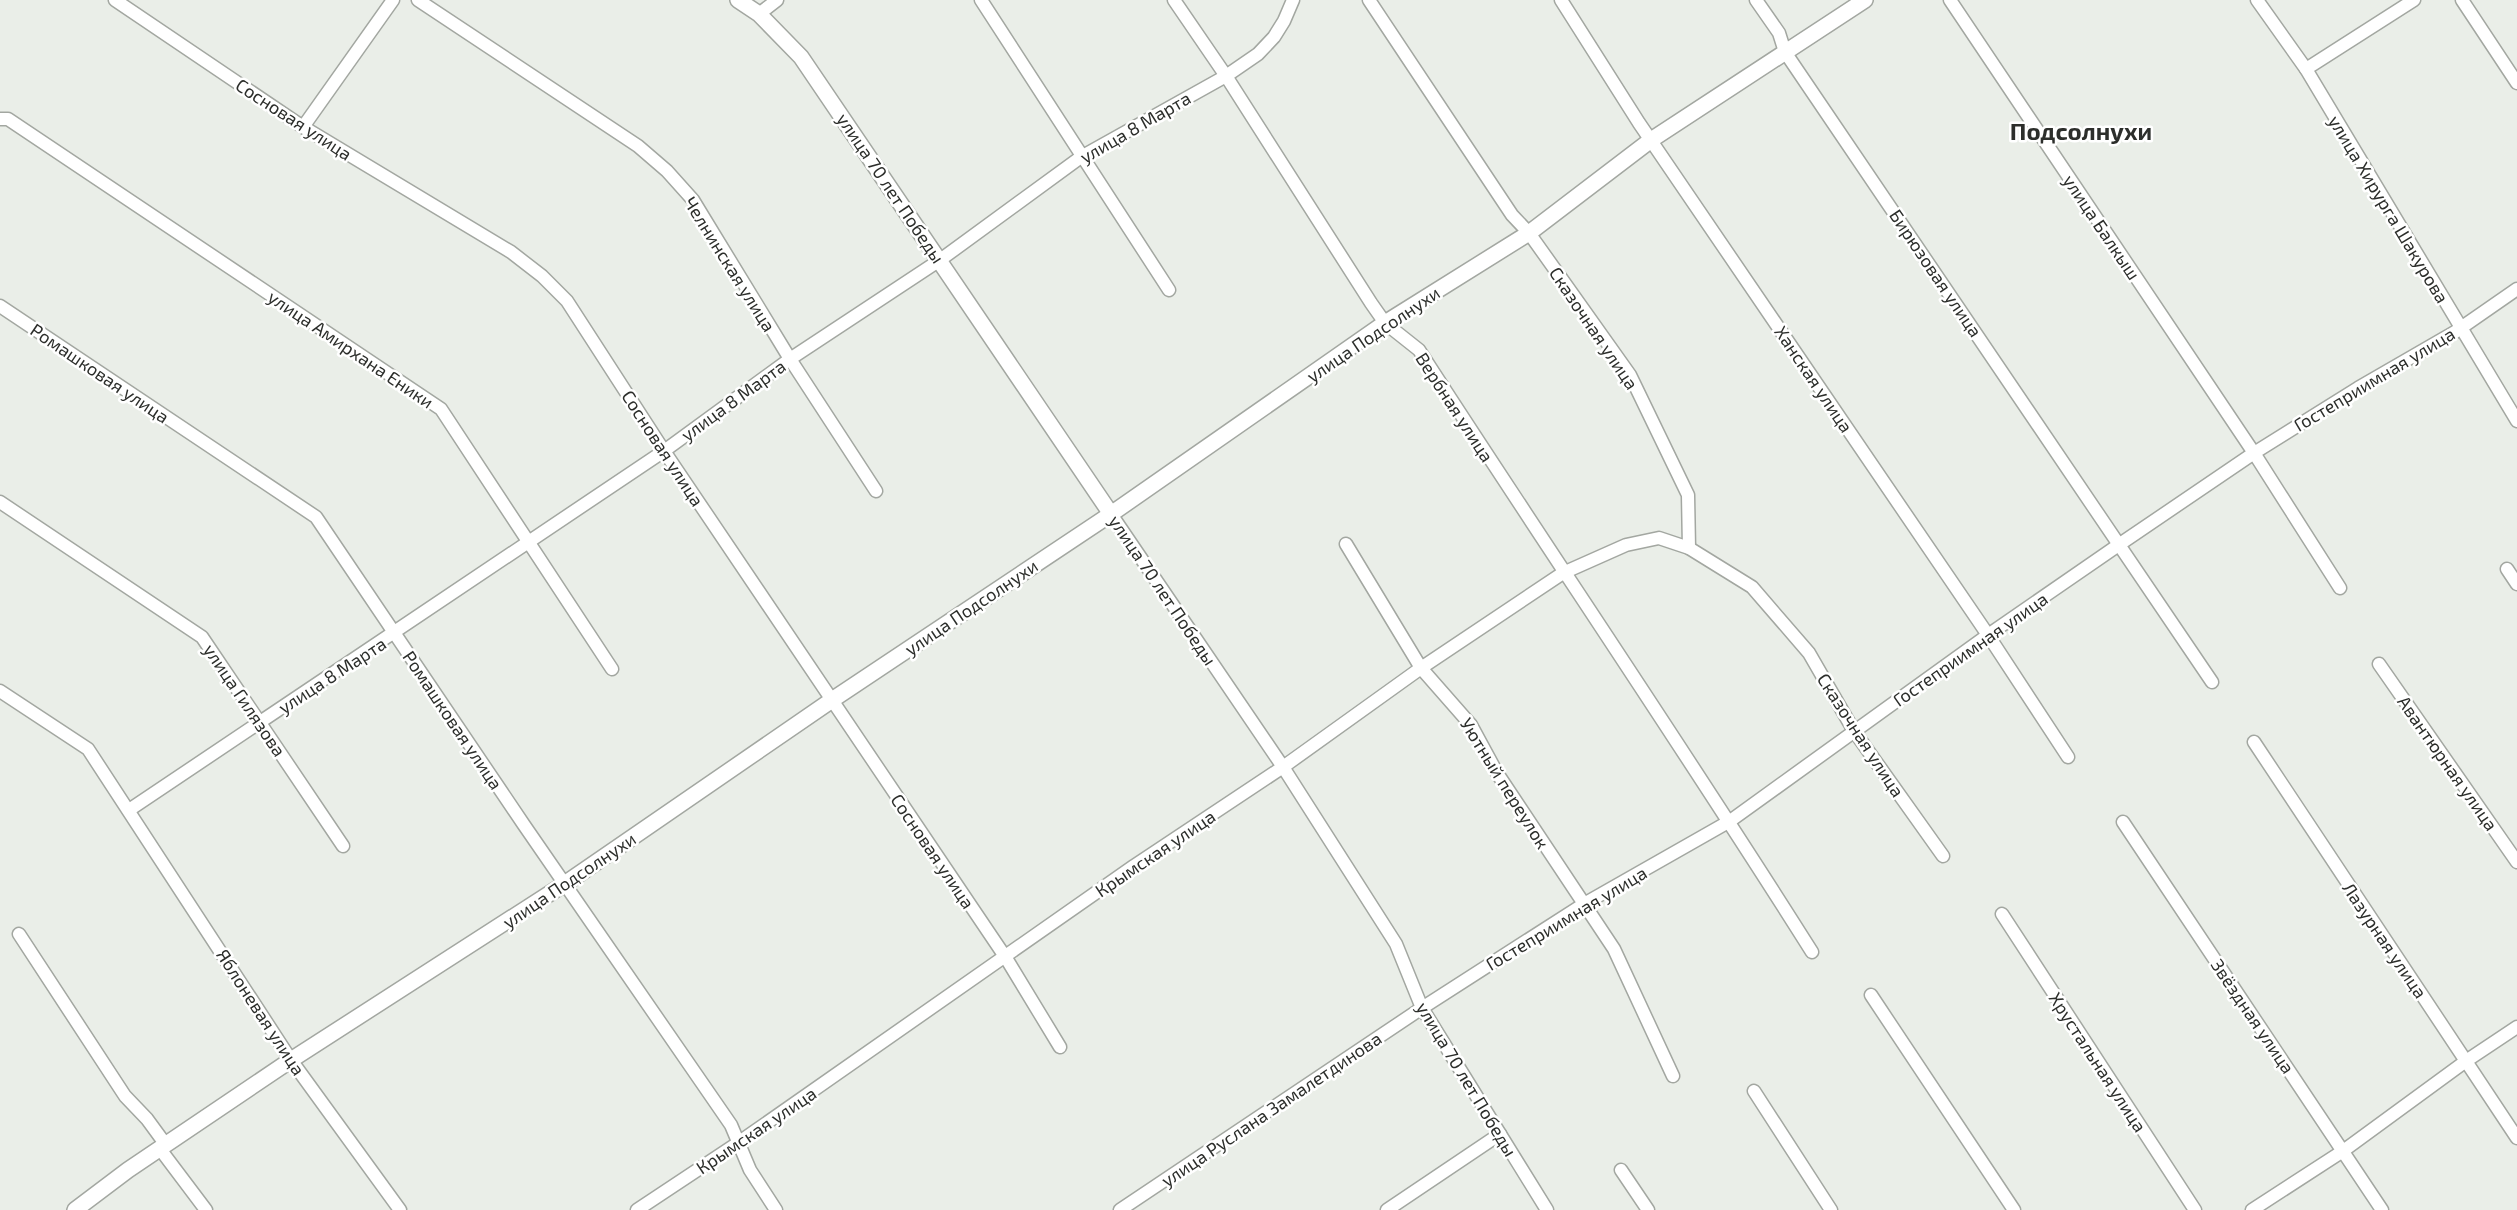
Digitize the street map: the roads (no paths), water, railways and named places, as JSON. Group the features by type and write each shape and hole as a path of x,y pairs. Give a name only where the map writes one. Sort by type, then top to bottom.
{"street":[{"name":"Сосновая улица","path":"115,0 303,127 511,252 542,276 567,300 664,451 1005,958 1060,1047"},
{"path":"303,127 393,0"},
{"name":"Челнинская улица","path":"418,0 638,146 667,171 693,200 790,359 876,491"},
{"name":"улица 70 лет Победы","path":"738,0 759,14 801,57 1283,767 1396,944 1422,1008 1547,1210"},
{"path":"759,14 777,0"},
{"path":"981,0 1169,290"},
{"name":"Вербная улица","path":"1174,0 1226,76 1385,323 1419,350 1563,573 1730,821 1812,952"},
{"name":"улица 8 Марта","path":"129,810 664,451 790,359 940,260 1081,157 1226,76 1258,54 1274,37 1293,0"},
{"name":"Сказочная улица","path":"1369,0 1512,215 1529,233 1630,375 1688,495 1689,548 1752,587 1809,653 1854,731 1943,856"},
{"name":"Ханская улица","path":"1561,0 1651,140 1988,635 2068,758"},
{"name":"Бирюзовая улица","path":"1756,0 1779,33 1785,52 2212,682"},
{"name":"улица Подсолнухи","path":"75,1210 291,1060 566,883 832,700 1111,514 1385,323 1529,233 1651,140 1865,0"},
{"name":"улица Балкыш","path":"1950,0 2254,453 2340,588"},
{"name":"улица Хирурга Шакурова","path":"2257,0 2306,69 2517,421"},
{"path":"2306,69 2414,0"},
{"path":"2462,0 2517,83"},
{"name":"улица Амирхана Еники","path":"0,119 8,119 441,409 612,669"},
{"name":"Гостеприимная улица","path":"1422,1008 1584,904 1730,821 1988,635 2254,453 2358,388 2455,333 2517,289"},
{"name":"Ромашковая улица","path":"0,306 316,517 731,1125 750,1170 776,1210"},
{"name":"улица Гилязова","path":"0,502 202,637 342,846"},
{"name":"Крымская улица","path":"637,1210 738,1143 1134,866 1283,767 1421,668 1563,573 1626,545 1659,538 1689,548"},
{"name":"Уютный переулок","path":"1346,544 1421,668 1471,725 1497,773 1614,949 1673,1076"},
{"path":"2507,569 2517,584"},
{"name":"Авантюрная улица","path":"2379,664 2517,862"},
{"name":"Яблоневая улица","path":"0,691 88,748 291,1060 400,1210"},
{"name":"Лазурная улица","path":"2254,742 2517,1138"},
{"name":"Звёздная улица","path":"2123,822 2382,1210"},
{"name":"Хрустальная улица","path":"2002,914 2195,1210"},
{"path":"19,934 125,1096 147,1119 163,1147 206,1210"},
{"path":"1870,995 2014,1210"},
{"name":"улица Руслана Замалетдинова","path":"1120,1210 1422,1008"},
{"path":"2252,1210 2343,1151 2466,1061 2517,1027"},
{"path":"1754,1091 1831,1210"},
{"path":"1387,1210 1500,1134"},
{"path":"1621,1170 1648,1210"}],"district":[{"name":"Подсолнухи","path":"2081,130"}]}
